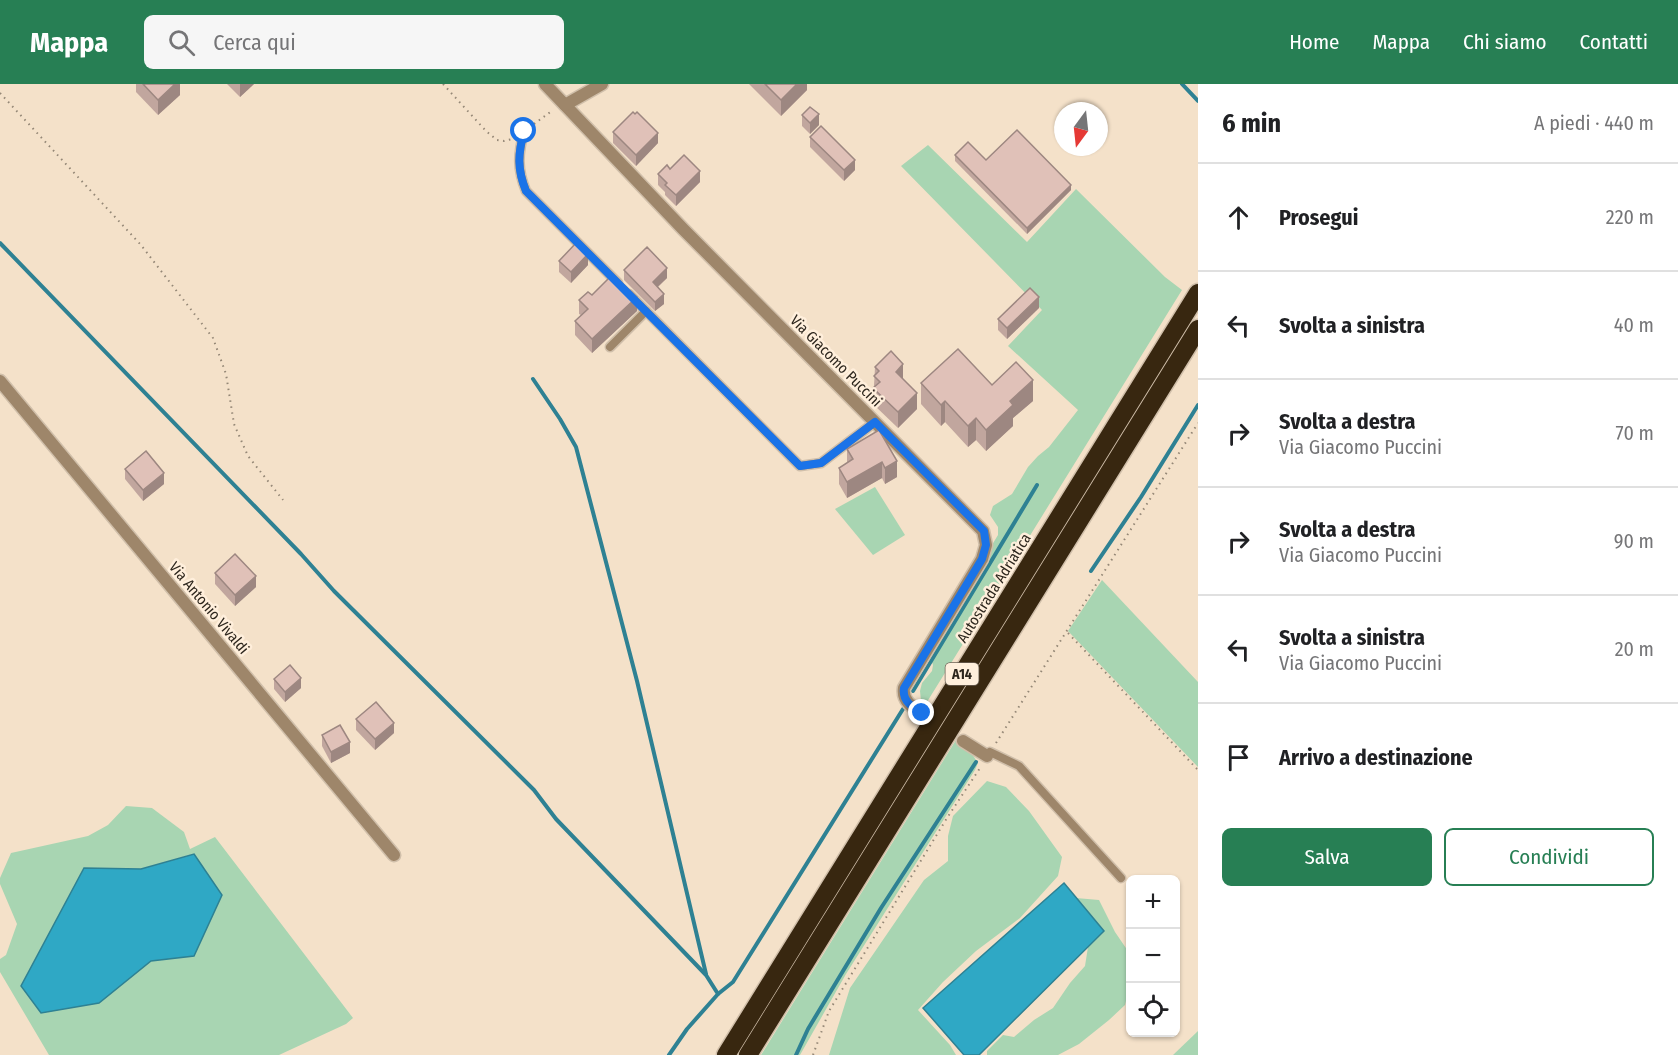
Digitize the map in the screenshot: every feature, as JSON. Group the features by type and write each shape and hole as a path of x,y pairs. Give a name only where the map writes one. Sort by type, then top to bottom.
{"highway":[{"name":"Autostrada Adriatica","path":"726,1055 1198,293"},
{"name":"A14","path":"748,1055 1198,329"}],"street":[{"name":"Via Giacomo Puccini","path":"545,84 683,229 981,527 986,538 982,559 904,688 907,702 922,713"},
{"path":"564,104 602,84"},
{"name":"Via Antonio Vivaldi","path":"0,381 394,855"},
{"path":"963,741 988,754"}],"lane":[{"path":"524,131 519,150 520,177 526,191 800,466 821,463 875,422"},
{"path":"610,347 646,311"},
{"path":"988,754 1019,766 1121,878"}],"path":[{"path":"443,84 497,140 513,139 564,104"},
{"path":"0,93 141,246 213,338 226,374 234,424 248,456 283,500"},
{"path":"813,1055 829,1011 947,818 1198,423"},
{"path":"1067,632 1198,770"}],"green space":[{"path":"928,145 1027,242 1076,189 1165,277 1182,290 922,710 920,691 933,665 928,651 998,535 998,527 990,515 993,506 1012,494 1028,467 1049,447 1078,410 1008,346 1042,310 901,166"},
{"path":"875,487 905,535 873,555 835,509"},
{"path":"1102,580 1198,682 1198,767 1068,631"},
{"path":"956,740 970,751 978,763 975,770 846,974 800,1055 761,1055"},
{"path":"987,781 1006,787 1029,811 1062,857 1058,876 1020,918 976,951 943,982 918,1010 950,1045 956,1055 829,1055 850,988 924,880 948,861 948,836 953,816"},
{"path":"126,806 152,808 184,832 190,849 215,837 353,1018 346,1024 279,1055 49,1055 0,972 0,959 6,955 17,924 0,884 0,878 11,853 88,836 108,825","holes":["193,854 194,956 151,961 99,1003 84,868 141,869"]},
{"path":"1076,898 1099,900 1126,948 1125,1005 1079,1044 1058,1055 987,1055 987,1051 1003,1035 1014,1037 1053,1008 1085,966 1088,947 1104,931"},
{"path":"1198,1031 1198,1055 1173,1055"}],"water":[{"path":"194,854 222,895 194,956 151,961 99,1003 41,1013 21,986 84,868 141,869"},
{"path":"1064,883 1104,931 979,1055 964,1055 923,1008"}],"building":[{"path":"143,84 175,84 158,100"},
{"path":"765,84 797,84 781,100"},
{"path":"810,107 819,114 810,123 802,115"},
{"path":"633,112 635,114 637,112 658,133 636,155 613,132"},
{"path":"821,126 855,160 844,170 810,137"},
{"path":"1017,130 1071,185 1027,228 955,155 968,142 986,160"},
{"path":"684,155 700,171 676,195 665,185 667,183 658,174 667,165 670,169"},
{"path":"576,243 588,254 571,272 559,261"},
{"path":"647,247 667,268 653,282 664,294 655,302 624,270"},
{"path":"613,274 637,297 592,339 575,321 588,309 579,300 588,292 592,295"},
{"path":"1030,288 1039,297 1007,328 998,319"},
{"path":"958,349 992,385 1016,362 1033,380 1010,401 1013,405 986,430 976,418 968,426 945,401 941,405 921,383"},
{"path":"891,351 903,364 896,372 917,393 898,412 873,388 880,382 874,376 879,371 875,367"},
{"path":"879,430 897,461 885,468 882,462 847,482 839,468 853,459 847,449"},
{"path":"146,451 164,473 143,490 125,469"},
{"path":"235,554 256,576 235,595 215,573"},
{"path":"290,665 301,678 285,692 274,679"},
{"path":"376,702 394,723 375,739 356,719"},
{"path":"340,725 350,742 331,752 322,735"}],"waterway":[{"path":"1182,84 1198,101"},
{"path":"0,243 301,554 334,591 534,790 556,819 706,975 718,994 687,1029 669,1055"},
{"path":"533,379 576,447 637,681 706,974"},
{"path":"1091,571 1141,497 1198,405"},
{"path":"913,691 1037,485"},
{"path":"718,994 733,982 903,709"},
{"path":"796,1055 808,1029 881,908 976,762"}],"route":[{"path":"524,131 519,150 520,177 526,191 800,466 821,463 875,422 984,531 986,545 982,559 904,688 903,692 907,702 922,713"}]}
